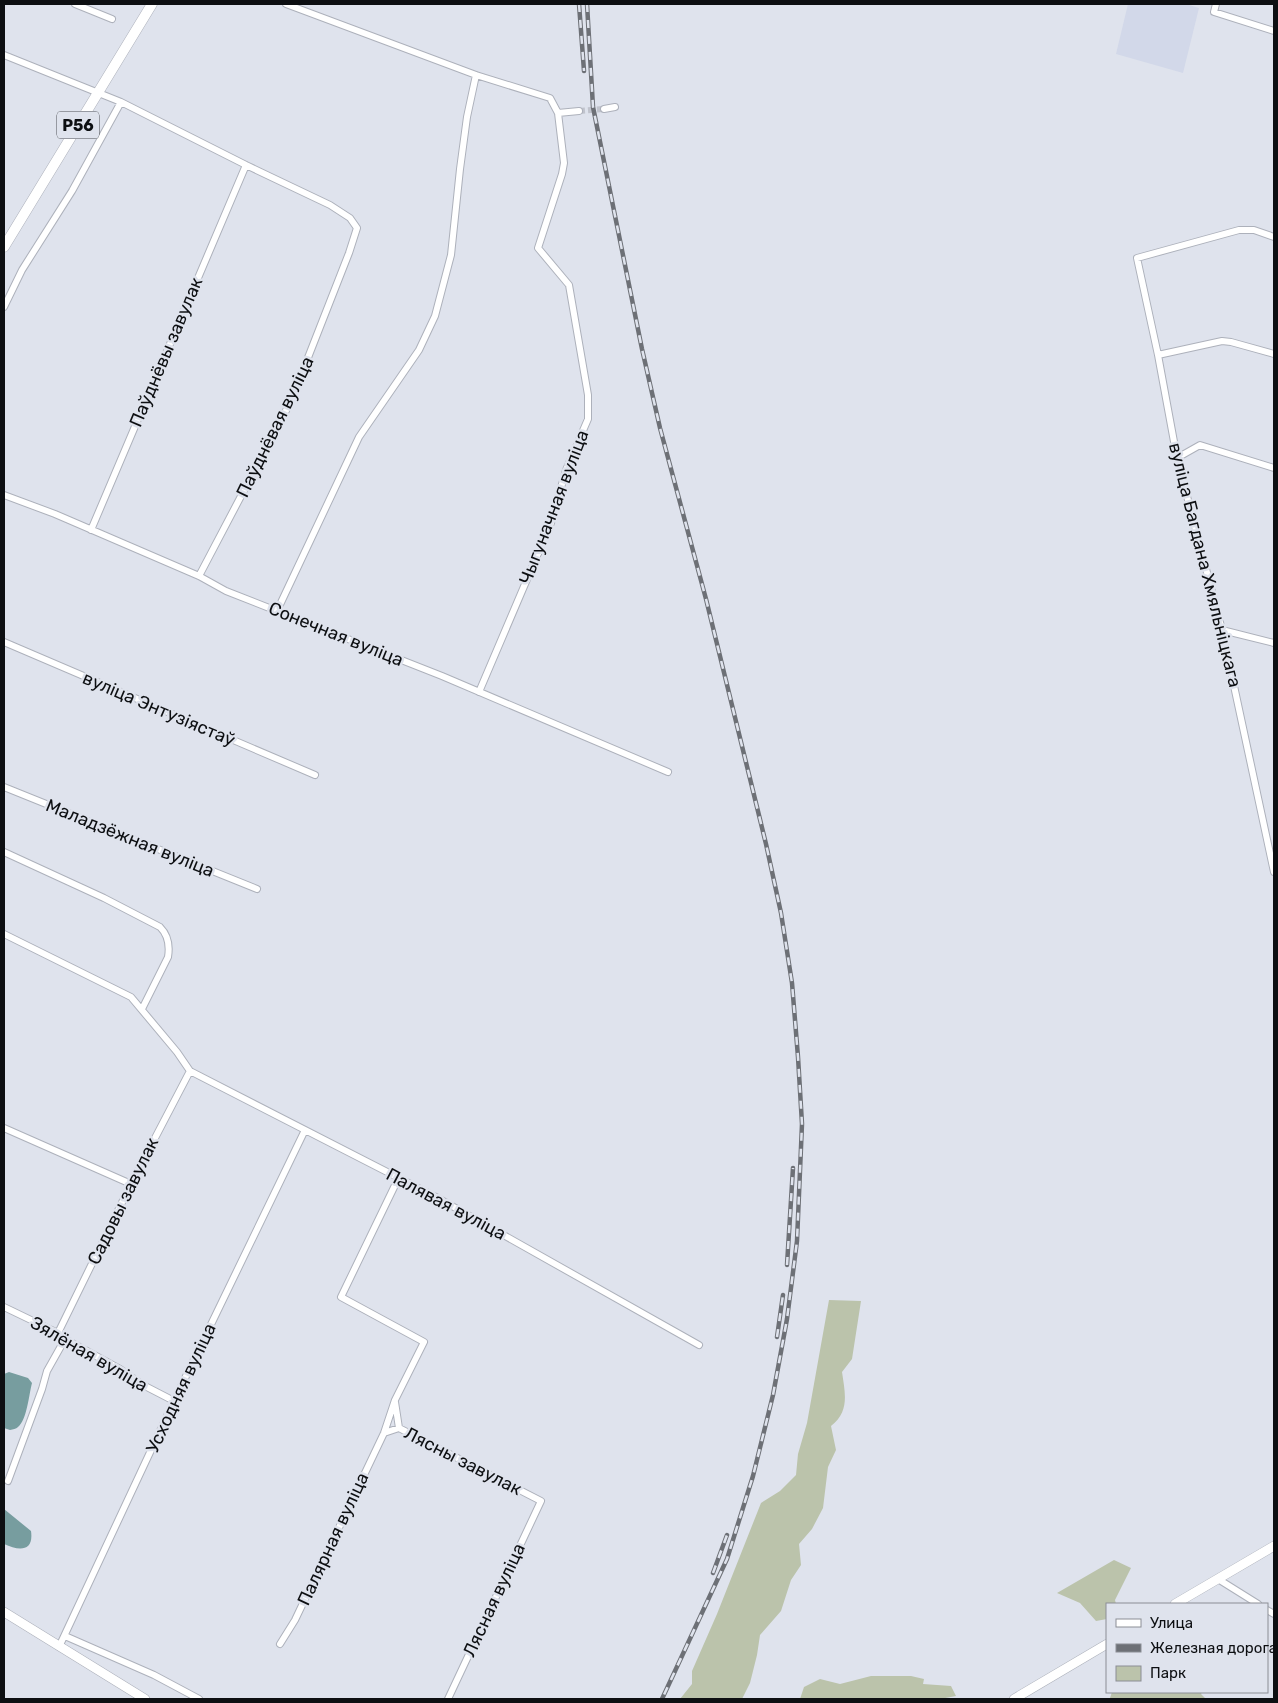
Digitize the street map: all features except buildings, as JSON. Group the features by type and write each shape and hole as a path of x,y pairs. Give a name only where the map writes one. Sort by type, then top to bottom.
{"main road":[{"name":"Р56","path":"4,247 152,4"}],"street":[{"path":"75,4 112,19"},
{"path":"286,4 476,76 550,98 558,113 579,111"},
{"path":"1216,4 1214,12 1274,31"},
{"path":"4,55 121,102 246,165"},
{"path":"276,611 359,437 419,350 435,316 451,255 467,117 476,76"},
{"path":"4,307 22,270 72,191 121,102"},
{"path":"604,109 615,107"},
{"name":"Чыгуначная вуліца","path":"479,692 552,524 566,470 588,419 588,396 569,285 538,248 564,163 558,113"},
{"name":"Паўднёвы завулак","path":"91,530 246,165"},
{"name":"Паўднёвая вуліца","path":"200,576 291,401 356,228 350,218 330,205 246,165"},
{"name":"вуліца Багдана Хмяльніцкага","path":"1274,237 1254,230 1240,230 1137,258 1158,355 1177,458 1222,630 1274,872"},
{"path":"1158,355 1222,341 1274,354"},
{"path":"1177,458 1200,445 1274,468"},
{"name":"Сонечная вуліца","path":"4,495 55,514 200,576 226,591 479,692 668,772"},
{"path":"1222,630 1274,643"},
{"name":"вуліца Энтузіястаў","path":"4,642 315,775"},
{"name":"Маладзёжная вуліца","path":"4,787 257,889"},
{"path":"4,852 160,926 168,937 168,957 142,1009"},
{"path":"4,934 131,997 178,1052 190,1070"},
{"name":"Палявая вуліца","path":"190,1070 436,1198 699,1345"},
{"name":"Садовы завулак","path":"58,1333 131,1184 190,1070"},
{"path":"4,1128 131,1184"},
{"name":"Усходняя вуліца","path":"59,1647 305,1130"},
{"name":"Палярная вуліца","path":"280,1644 295,1620 384,1433 395,1400 424,1342 341,1297 398,1178"},
{"name":"Зялёная вуліца","path":"4,1307 58,1333 65,1339 120,1368 143,1385 174,1402"},
{"path":"8,1481 42,1390 46,1371 65,1339"},
{"path":"395,1400 398,1428"},
{"name":"Лясны завулак","path":"384,1433 398,1428 541,1501"},
{"name":"Лясная вуліца","path":"448,1699 541,1501"},
{"path":"1177,1603 1274,1546"},
{"path":"1218,1579 1256,1603"},
{"path":"4,1612 145,1699"},
{"path":"65,1636 154,1675 199,1699"},
{"path":"1014,1699 1106,1645"}],"shaded area":[{"path":"1128,4 1186,4 1199,8 1183,73 1116,54"},
{"path":"9,1372 28,1378 32,1383 24,1419 17,1428 10,1430 4,1428 4,1374"},
{"path":"4,1509 31,1531 28,1546 15,1548 4,1544"}],"green space":[{"path":"829,1300 861,1301 852,1359 842,1372 845,1394 844,1408 831,1426 836,1450 828,1467 823,1508 812,1529 799,1544 801,1565 791,1580 781,1611 760,1635 750,1683 742,1699 680,1699 692,1684 692,1671 761,1503 780,1491 796,1475 798,1454 807,1423"},
{"path":"1114,1560 1131,1568 1115,1600 1116,1603 1106,1603 1106,1619 1096,1621 1080,1603 1057,1593"},
{"path":"871,1676 911,1676 924,1679 923,1684 951,1686 956,1696 940,1699 800,1699 804,1687 820,1679 840,1684"},
{"path":"1112,1693 1202,1693 1206,1699 1111,1699"}],"tunnel":[{"path":"579,111 604,109"}],"railway":[{"path":"579,4 584,71"},
{"path":"587,4 593,107 642,349 660,428 706,599 781,913 792,983 802,1124 797,1241 787,1319 773,1395 753,1476 727,1559 662,1699"},
{"path":"787,1265 793,1168"},
{"path":"777,1337 783,1295"},
{"path":"713,1573 727,1535"}]}
